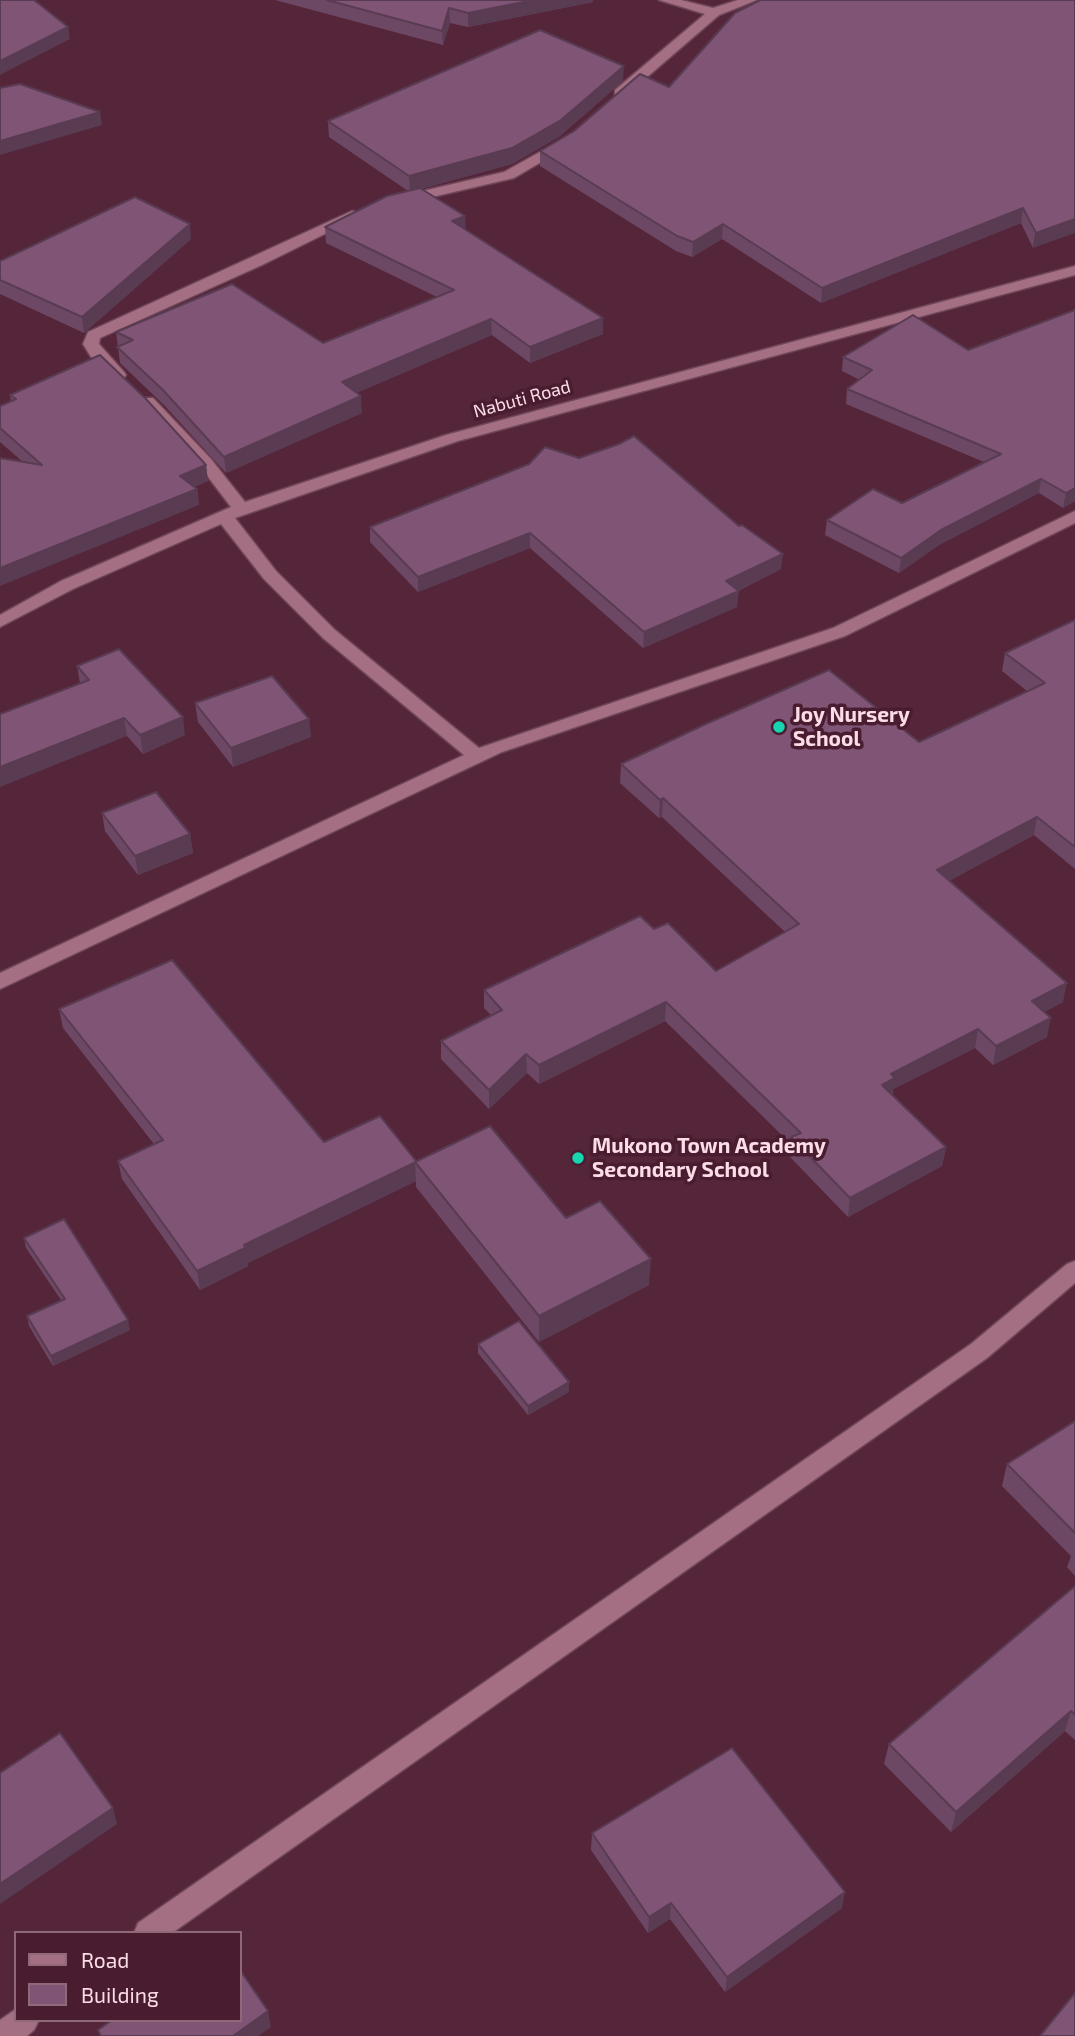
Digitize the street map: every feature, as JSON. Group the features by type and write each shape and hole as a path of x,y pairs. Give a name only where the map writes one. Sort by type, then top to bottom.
{"street":[{"path":"666,0 714,12"},
{"path":"609,103 714,12 751,0"},
{"path":"386,204 509,175 551,151 574,134"},
{"path":"361,211 257,262 93,335 91,344 97,355 205,462 270,575 329,634 477,756"},
{"name":"Nabuti Road","path":"0,622 67,585 233,513 452,438 1075,270"},
{"path":"0,982 477,756 839,632 1075,516"},
{"path":"151,1931 979,1351 1075,1270"},
{"path":"2,2036 21,2022"}],"building":[{"path":"0,0 34,0 68,27 0,61"},
{"path":"327,0 534,0 468,13 449,8 442,31"},
{"path":"760,0 1075,0 1075,219 1036,233 1023,208 822,288 723,224 693,242 677,236 540,151 574,131 640,74 669,87 735,13"},
{"path":"540,30 624,66 561,120 512,148 409,176 328,121"},
{"path":"20,84 100,112 0,141 0,88"},
{"path":"420,188 465,216 452,221 603,318 530,347 491,319 342,382 361,396 224,457 162,389 117,347 133,340 116,332 232,284 323,343 454,290 325,227 387,196"},
{"path":"135,197 190,224 82,317 0,280 0,261"},
{"path":"1075,310 1075,488 1066,493 1041,479 941,530 901,558 827,520 873,489 902,503 1001,454 847,389 872,370 843,357 913,315 968,350"},
{"path":"100,355 146,399 206,465 180,476 197,489 0,568 0,458 42,465 0,428 0,406 16,399 10,395"},
{"path":"634,436 739,526 742,525 783,554 726,581 739,591 644,632 530,533 418,577 370,527 529,464 545,447 579,458"},
{"path":"1075,620 1075,847 1037,817 937,870 1067,983 1032,1001 1051,1018 996,1046 978,1029 891,1074 895,1078 882,1085 946,1147 850,1198 791,1137 801,1133 666,1002 539,1065 526,1054 489,1090 441,1041 502,1010 484,990 640,916 654,929 668,923 716,971 799,924 663,798 660,800 621,764 829,670 919,742 1045,683 1005,653"},
{"path":"119,649 183,717 140,735 124,718 0,767 0,714 89,680 77,666"},
{"path":"272,676 309,719 231,748 195,703"},
{"path":"156,792 190,834 135,856 102,813"},
{"path":"172,960 324,1142 380,1116 416,1162 244,1245 245,1248 197,1271 118,1161 163,1140 59,1009"},
{"path":"490,1126 566,1218 600,1201 651,1259 539,1316 415,1162"},
{"path":"64,1219 128,1320 51,1356 27,1316 65,1299 24,1238"},
{"path":"519,1321 569,1382 528,1406 478,1344"},
{"path":"1075,1421 1075,1533 1007,1464"},
{"path":"1075,1586 1075,1715 1071,1711 956,1812 889,1744"},
{"path":"60,1733 113,1808 0,1884 0,1773"},
{"path":"732,1748 845,1892 727,1977 671,1903 649,1917 592,1833"},
{"path":"242,1973 268,2011 233,2036 101,2036 98,2030 109,2022 242,2022"},
{"path":"1075,1993 1075,2036 1040,2036"}],"place":[{"name":"Joy Nursery School","path":"779,727"},
{"name":"Mukono Town Academy Secondary School","path":"578,1158"}]}
